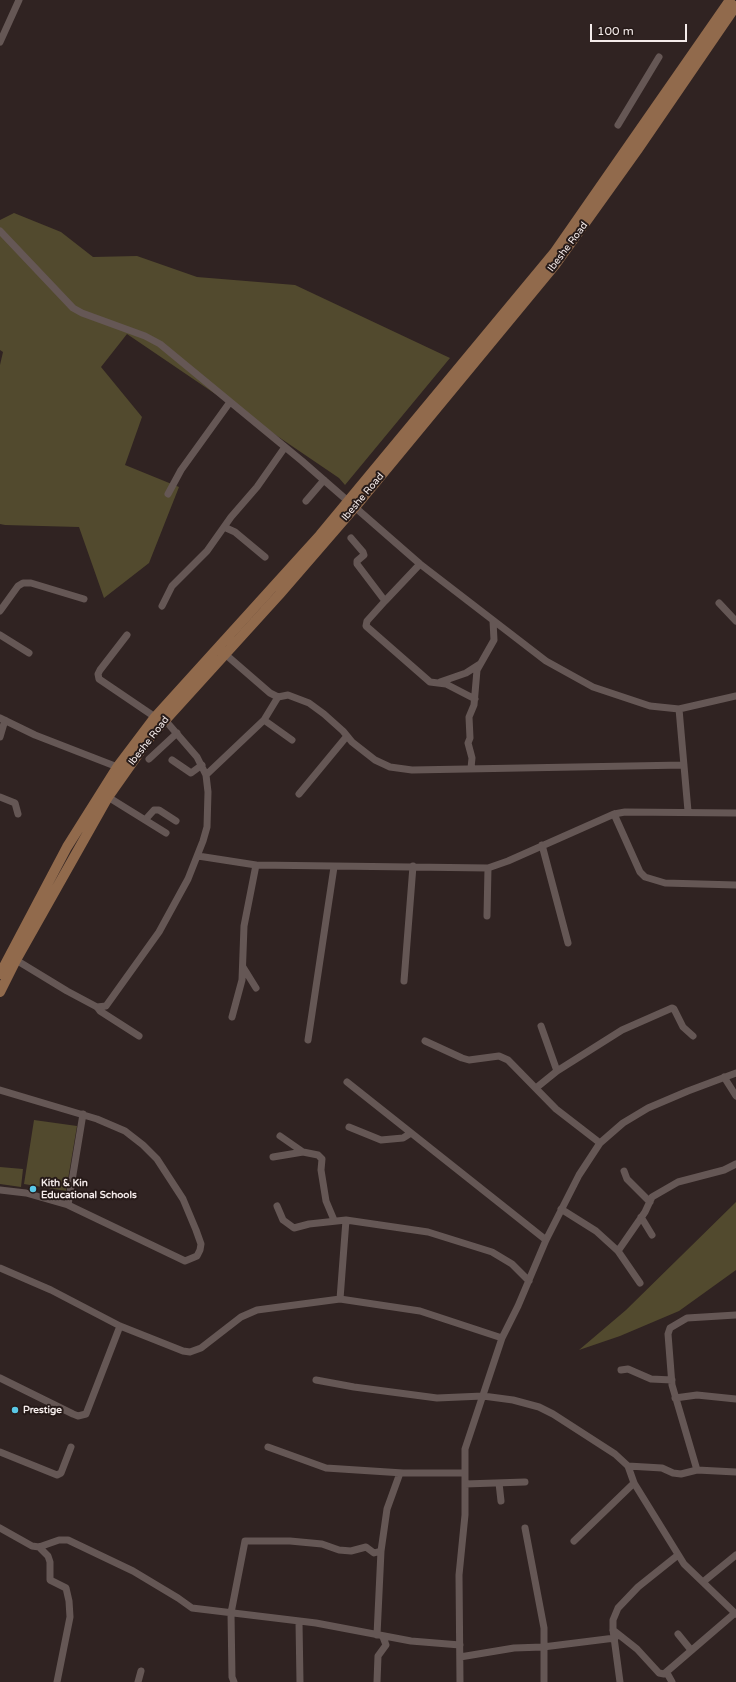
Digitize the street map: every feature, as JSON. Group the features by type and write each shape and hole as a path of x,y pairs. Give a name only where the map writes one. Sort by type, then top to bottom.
{"main road":[{"name":"Ibeshe Road","path":"160,718 224,654 279,595 554,253 730,0"},
{"name":"Ibeshe Road","path":"0,974 67,847 121,768 160,718 274,588 352,504 555,265 638,149 736,6"},
{"name":"Ibeshe Road","path":"0,992 16,960 108,797 121,768"}],"street":[{"path":"0,42 19,0"},
{"path":"618,125 659,57"},
{"path":"0,231 73,308 82,313 145,336 160,344 285,447 420,564 546,662 592,687 650,706 679,709 736,696"},
{"path":"168,494 181,470 230,402"},
{"path":"162,606 172,586 207,551 285,447"},
{"path":"306,501 324,480"},
{"path":"224,527 235,532 265,557"},
{"path":"351,538 364,555 357,562 357,564 385,601"},
{"path":"420,564 385,601 367,622 366,626 368,630 430,682 446,684 474,699"},
{"path":"0,611 18,586 23,582 84,599"},
{"path":"719,603 736,621"},
{"path":"471,768 472,758 468,743 470,738 469,717 474,699 477,670 494,640 493,622"},
{"path":"0,635 29,653"},
{"path":"98,1007 106,1006 148,948 168,917 198,856 207,827 208,792 206,775 202,765 177,733 160,718 99,679 100,670 127,635"},
{"path":"224,654 270,693 278,697 288,695 309,703 324,714 352,742 374,760 390,767 412,770 684,765"},
{"path":"438,683 466,672 480,664"},
{"path":"206,775 264,720 278,697"},
{"path":"679,709 688,811"},
{"path":"0,737 2,719 36,735 121,768"},
{"path":"264,720 292,740"},
{"path":"149,759 177,733"},
{"path":"299,794 347,736"},
{"path":"172,760 190,773 202,765"},
{"path":"0,797 15,803 18,814"},
{"path":"108,797 166,833"},
{"path":"145,820 154,810 159,810 176,821"},
{"path":"198,856 256,865 334,867 413,866 448,869 488,868 508,861 614,814 625,812 688,811 736,813"},
{"path":"614,814 640,872 646,877 664,883 736,885"},
{"path":"542,845 568,943"},
{"path":"232,1017 240,988 244,926 256,865"},
{"path":"404,981 413,866"},
{"path":"308,1040 334,867"},
{"path":"487,916 488,868"},
{"path":"16,960 67,991 98,1007 100,1011 139,1036"},
{"path":"242,965 256,988"},
{"path":"536,1088 557,1071 622,1030 672,1008 674,1009 683,1027 693,1036"},
{"path":"541,1026 557,1071"},
{"path":"424,1042 469,1060 499,1056 508,1060 556,1109 600,1143"},
{"path":"460,1682 459,1575 465,1516 465,1449 502,1338 529,1281 546,1240 579,1175 600,1143 624,1123 648,1108 736,1073"},
{"path":"724,1077 736,1096"},
{"path":"347,1082 546,1240"},
{"path":"0,1090 83,1114 125,1131 157,1159 183,1199 201,1244 200,1250 197,1256 185,1262 68,1205 26,1193 0,1190"},
{"path":"68,1205 83,1114"},
{"path":"349,1127 381,1140 403,1138 411,1133"},
{"path":"280,1136 303,1152"},
{"path":"273,1157 303,1152 318,1155 322,1159 321,1170 326,1201 334,1220"},
{"path":"618,1251 652,1198 678,1182 724,1170 736,1164"},
{"path":"624,1171 627,1179 650,1202"},
{"path":"277,1206 282,1220 294,1228 334,1220 346,1220 428,1232 492,1252 512,1264 529,1281"},
{"path":"561,1209 596,1231 618,1251 640,1283"},
{"path":"641,1217 652,1235"},
{"path":"340,1299 346,1220"},
{"path":"0,1268 51,1290 120,1326 183,1351 190,1352 201,1348 241,1317 257,1310 340,1299 420,1311 502,1338"},
{"path":"697,1470 675,1398 668,1334 670,1328 687,1318 736,1315"},
{"path":"0,1378 78,1416 86,1414 120,1326"},
{"path":"621,1370 628,1369 651,1378 672,1380"},
{"path":"316,1380 354,1387 437,1398 483,1396 513,1400 539,1407 602,1446 628,1466 634,1483 678,1555 691,1572 736,1614 691,1650 667,1673 659,1673 637,1649 613,1630"},
{"path":"675,1398 697,1395 736,1399"},
{"path":"0,1452 57,1475 60,1473 71,1447"},
{"path":"268,1447 326,1468 400,1473 464,1473"},
{"path":"628,1466 662,1468 673,1473 681,1474 697,1470 736,1472"},
{"path":"376,1682 378,1656 386,1645 380,1636 381,1551 387,1509 400,1473"},
{"path":"465,1484 525,1482"},
{"path":"499,1483 501,1501"},
{"path":"574,1541 634,1483"},
{"path":"0,1528 32,1546 39,1547 60,1540 68,1540 133,1571 192,1608 332,1626 380,1636 460,1645"},
{"path":"524,1528 544,1628 544,1682"},
{"path":"234,1682 232,1677 231,1613 245,1541 290,1541 322,1544 339,1550 351,1551 366,1547 374,1553 381,1551"},
{"path":"39,1547 48,1556 50,1562 50,1580 63,1585 66,1588 69,1601 70,1617 57,1682"},
{"path":"620,1682 613,1630 613,1620 618,1608 638,1587 678,1555"},
{"path":"703,1582 736,1555"},
{"path":"300,1622 300,1682"},
{"path":"678,1634 691,1650"},
{"path":"460,1657 514,1648 543,1647 615,1638"},
{"path":"138,1682 140,1671"},
{"path":"667,1673 672,1682"}],"shaded area":[{"path":"14,213 61,232 93,257 137,256 197,277 295,285 450,358 345,485 339,478 127,334 101,367 142,417 125,465 179,487 149,563 104,598 79,527 0,524 0,365 3,352 0,350 0,220"},
{"path":"34,1120 77,1126 66,1191 24,1184"},
{"path":"0,1167 23,1169 21,1187 0,1184"},
{"path":"736,1202 736,1270 679,1311 620,1336 579,1350 626,1310"}],"place":[{"name":"Kith & Kin Educational Schools","path":"33,1189"},
{"name":"Prestige","path":"15,1410"}]}
